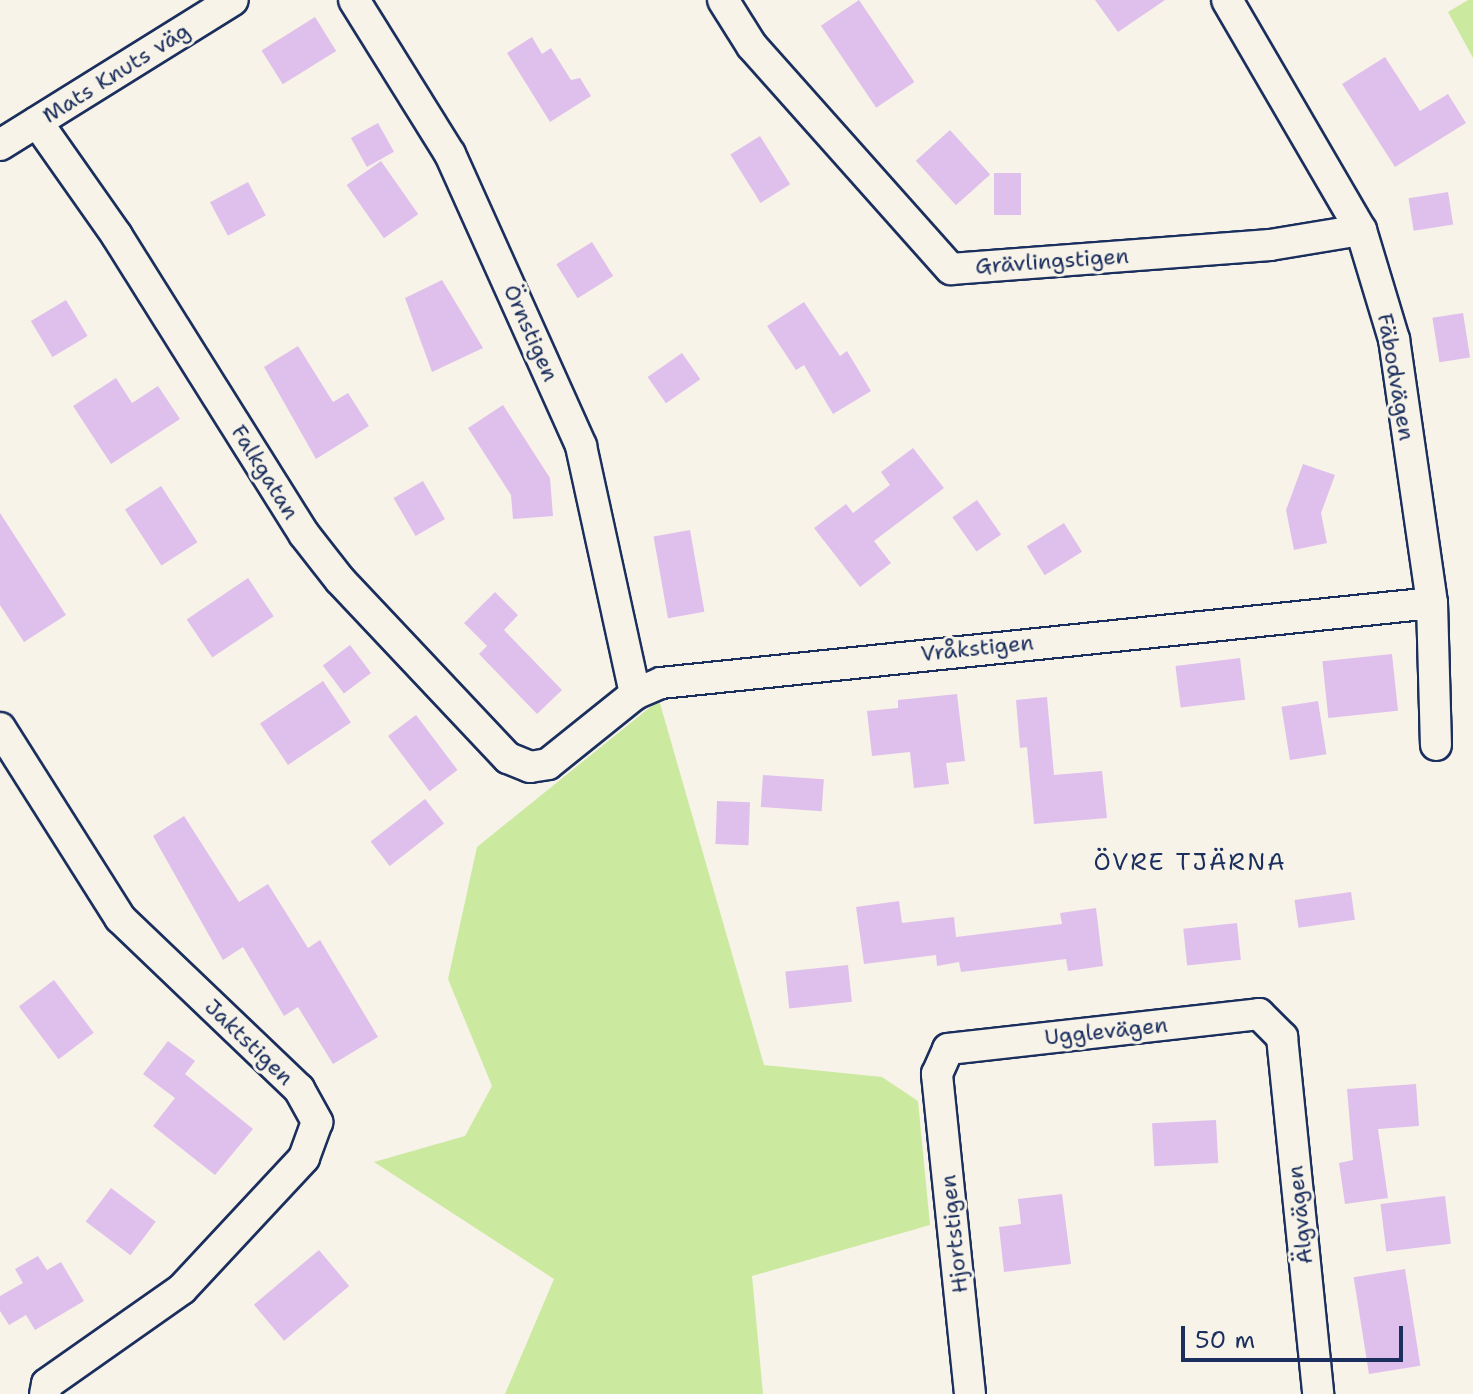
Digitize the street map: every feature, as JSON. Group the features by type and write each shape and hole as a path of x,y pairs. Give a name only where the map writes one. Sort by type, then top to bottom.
{"street":[{"name":"Mats Knuts väg","path":"0,145 233,0"},
{"name":"Örnstigen","path":"354,0 450,154 581,446 635,694"},
{"name":"Grävlingstigen","path":"723,0 752,46 951,269 1270,245 1361,230"},
{"name":"Fäbodvägen","path":"1227,0 1361,230 1394,339 1432,603 1436,745"},
{"name":"Falkgatan","path":"37,122 117,236 304,534 340,580 508,758 530,767 548,764"},
{"name":"Vråkstigen","path":"548,764 635,694 661,683 1432,603"},
{"name":"Jaktstigen","path":"0,728 120,918 299,1089 317,1122 304,1158 182,1289 47,1384 45,1394"},
{"name":"Ugglevägen","path":"937,1074 948,1049 1259,1014 1282,1037"},
{"name":"Älgvägen","path":"1282,1037 1318,1394"},
{"name":"Hjortstigen","path":"937,1074 970,1394"}],"green space":[{"path":"1473,0 1473,58 1448,12"},
{"path":"659,700 764,1065 882,1077 918,1101 930,1225 752,1276 763,1394 505,1394 554,1279 374,1162 465,1136 492,1086 448,979 477,847"}],"building":[{"path":"859,0 914,82 876,108 821,26"},
{"path":"1095,0 1165,0 1118,32"},
{"path":"315,17 336,51 283,84 262,50"},
{"path":"532,37 542,54 551,48 571,80 580,78 591,96 550,122 507,53"},
{"path":"1385,57 1420,111 1448,94 1466,123 1395,167 1342,84"},
{"path":"378,123 394,152 367,167 351,138"},
{"path":"950,130 990,175 956,205 916,161"},
{"path":"760,136 790,184 761,203 730,155"},
{"path":"381,161 418,214 384,238 347,185"},
{"path":"994,173 1021,173 1021,215 994,215"},
{"path":"248,182 266,216 228,236 210,202"},
{"path":"1448,192 1453,225 1414,231 1408,198"},
{"path":"592,242 613,276 578,298 556,264"},
{"path":"442,280 483,348 432,372 405,298"},
{"path":"66,300 88,336 52,357 31,321"},
{"path":"804,302 840,356 847,351 871,391 833,414 804,365 796,370 767,326"},
{"path":"1463,313 1470,357 1439,362 1432,318"},
{"path":"298,346 333,402 348,393 369,426 316,459 264,367"},
{"path":"682,353 700,379 666,403 648,377"},
{"path":"116,378 132,403 158,386 180,419 111,464 73,406"},
{"path":"503,405 550,478 553,516 513,519 511,495 468,428"},
{"path":"913,448 944,488 874,541 891,563 860,587 814,528 846,504 853,513 890,485 881,472"},
{"path":"1303,464 1335,475 1321,513 1327,543 1294,550 1286,510"},
{"path":"423,481 445,519 416,536 394,498"},
{"path":"161,486 197,542 161,566 125,509"},
{"path":"977,500 1001,534 977,552 952,517"},
{"path":"0,513 66,615 24,642 0,605"},
{"path":"1064,523 1082,552 1045,575 1027,546"},
{"path":"690,530 704,612 668,618 654,536"},
{"path":"248,578 274,616 212,658 187,619"},
{"path":"495,592 518,615 504,630 562,690 537,714 479,654 487,646 464,623"},
{"path":"350,645 371,673 344,693 323,665"},
{"path":"1392,654 1398,711 1328,718 1322,661"},
{"path":"1240,658 1245,700 1181,708 1175,666"},
{"path":"323,681 351,722 288,765 260,723"},
{"path":"957,694 965,761 946,763 949,784 914,788 910,752 872,756 867,711 898,708 898,700"},
{"path":"1047,697 1054,775 1102,771 1107,818 1034,824 1027,747 1020,748 1016,700"},
{"path":"1318,701 1326,754 1290,760 1281,707"},
{"path":"416,715 458,770 430,791 388,736"},
{"path":"763,775 824,779 822,811 761,807"},
{"path":"425,799 444,823 390,866 371,841"},
{"path":"717,801 750,802 748,845 715,844"},
{"path":"184,816 239,902 268,884 308,948 320,940 378,1037 333,1064 298,1007 284,1016 243,947 223,960 153,836"},
{"path":"1351,892 1355,920 1298,928 1295,900"},
{"path":"899,901 902,923 954,917 956,937 1062,924 1060,913 1096,908 1103,966 1068,971 1066,959 961,972 959,962 937,966 936,955 864,964 856,907"},
{"path":"1237,923 1241,960 1187,965 1183,929"},
{"path":"848,965 852,1002 789,1008 785,972"},
{"path":"54,980 94,1033 59,1059 19,1006"},
{"path":"168,1041 195,1061 185,1074 253,1129 215,1175 153,1126 175,1098 143,1074"},
{"path":"1416,1084 1419,1126 1378,1129 1388,1198 1345,1204 1339,1163 1353,1160 1347,1089"},
{"path":"1216,1120 1218,1163 1154,1166 1152,1123"},
{"path":"111,1188 156,1222 130,1255 86,1222"},
{"path":"1062,1194 1071,1264 1004,1272 999,1227 1021,1224 1018,1199"},
{"path":"1445,1196 1451,1244 1386,1252 1380,1204"},
{"path":"319,1250 349,1286 284,1341 254,1305"},
{"path":"38,1256 47,1270 61,1262 84,1301 35,1330 26,1315 9,1325 0,1311 0,1296 23,1283 15,1269"},
{"path":"1405,1269 1420,1366 1369,1374 1354,1277"}],"district":[{"name":"ÖVRE TJÄRNA","path":"1190,863"}]}
